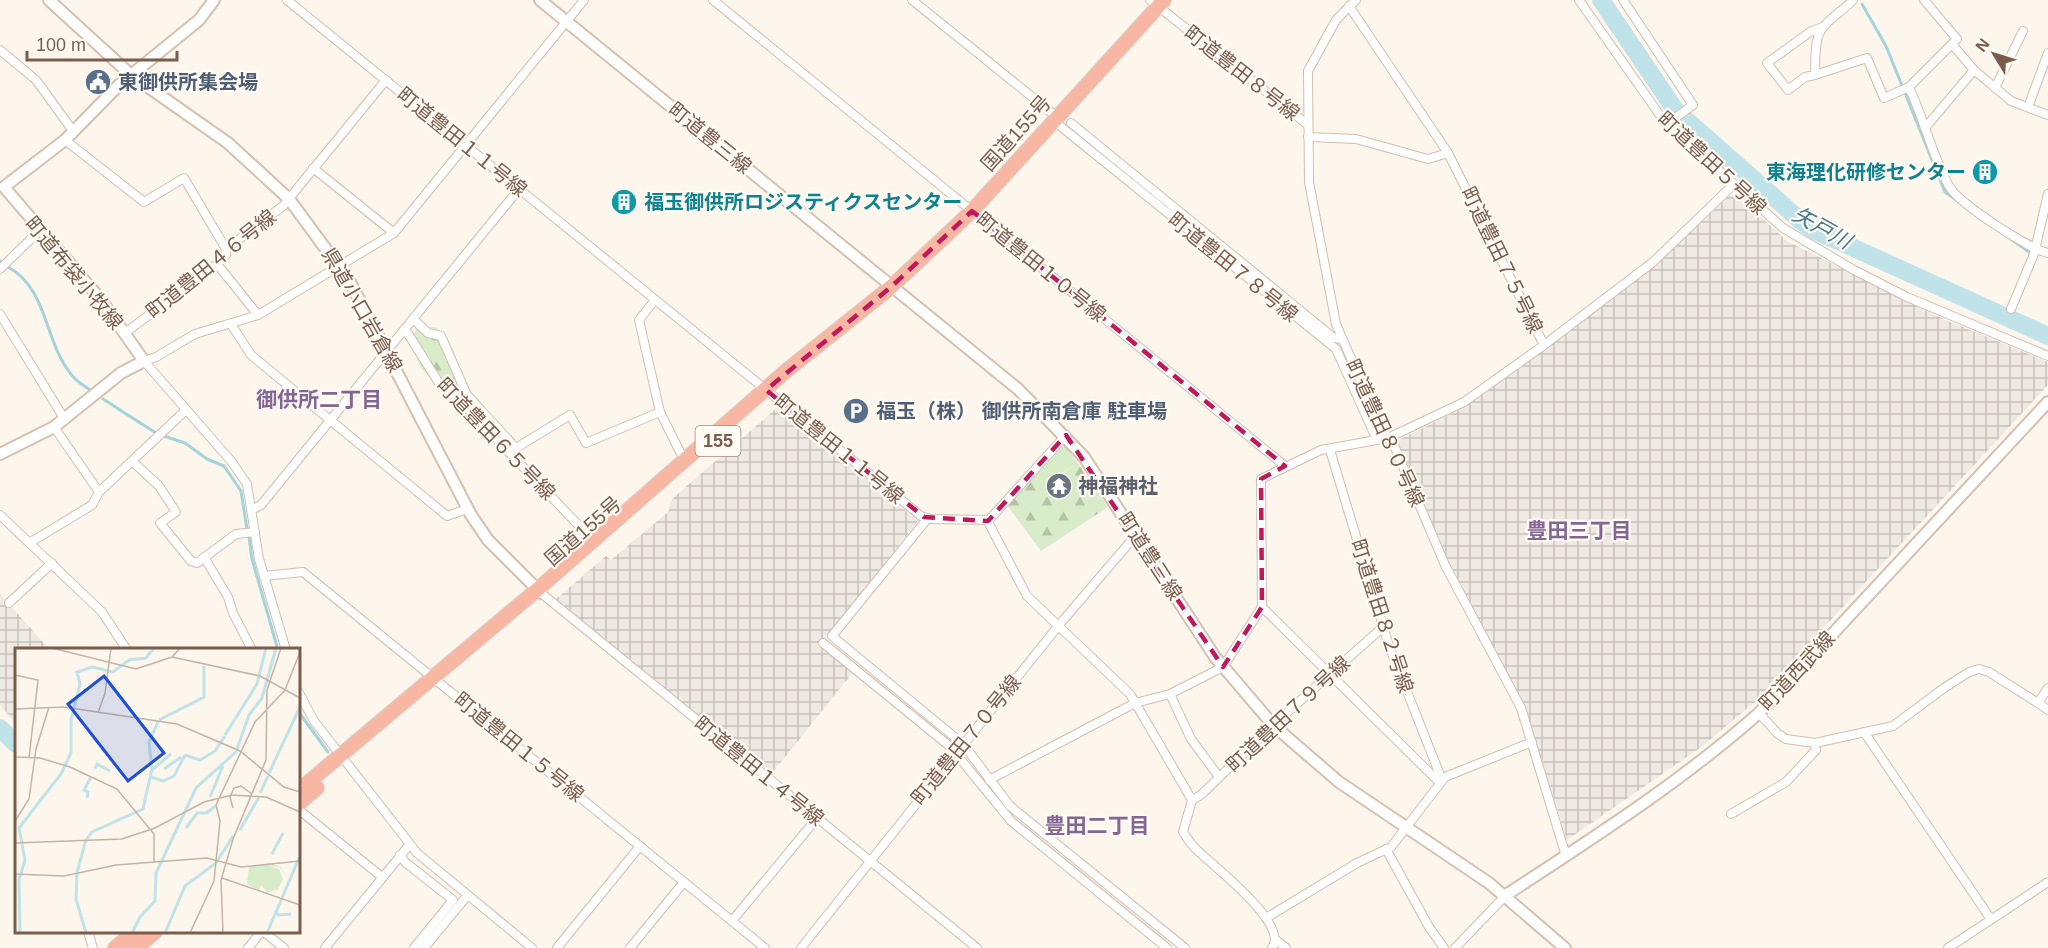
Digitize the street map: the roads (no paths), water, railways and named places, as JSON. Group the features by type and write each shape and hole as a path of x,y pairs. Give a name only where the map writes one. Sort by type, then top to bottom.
{"highway":[{"name":"国道155号","path":"300,802 344,759 891,287 972,211 1056,119 1157,2"},
{"name":"国道155号","path":"540,591 769,392"},
{"name":"国道155号","path":"300,790 344,759"},
{"path":"116,948 133,933"},
{"path":"136,948 154,933"}],"street":[{"name":"県道小口岩倉線","path":"49,0 131,75 228,143 289,199 340,267 387,351 467,508 488,540 540,591"},
{"name":"町道布袋小牧線","path":"144,361 95,293 39,231 2,185 65,140 131,75 199,20 214,0"},
{"name":"町道豊田１１号線","path":"287,0 921,516 928,518"},
{"name":"町道豊三線","path":"540,0 1018,389 1066,435 1094,469 1223,668 1273,724 1339,782 1506,896 1565,948"},
{"path":"0,454 65,420 122,373 156,357 195,334 258,315 394,233 584,0"},
{"name":"町道豊田１０号線","path":"713,0 1285,466"},
{"name":"町道豊田７８号線","path":"912,0 1336,349 1377,440"},
{"name":"町道豊田８０号線","path":"1356,0 1336,20 1308,71 1307,124 1311,195 1336,324 1383,432 1393,443 1445,565 1517,700 1566,856"},
{"name":"町道豊田５号線","path":"1579,0 1667,124 1733,185 1795,237 1917,302 2048,356"},
{"path":"1623,0 1693,105 1667,124"},
{"path":"1853,0 1844,4 1820,28 1767,63 1788,90 1805,77 1867,58 1884,98 1909,87 1957,39 1924,0"},
{"name":"町道豊田８号線","path":"1157,2 1307,124"},
{"name":"町道豊田７５号線","path":"1262,607 1261,479 1321,450 1388,438 1464,402 1544,345 1448,153 1349,6"},
{"path":"1813,76 1820,28"},
{"path":"1995,88 2023,31"},
{"path":"1952,44 1974,70 2011,101 2048,115"},
{"path":"2028,107 2048,53"},
{"path":"2,55 36,80 73,131"},
{"path":"1924,128 1974,70"},
{"name":"町道豊田４６号線","path":"125,333 218,264 226,255 226,249 289,199 386,80"},
{"path":"1909,87 1950,189 2034,252 2048,253"},
{"path":"1071,123 1334,338 1342,339"},
{"path":"1308,137 1356,139 1428,159 1448,153"},
{"path":"65,140 144,202 184,178 226,249"},
{"path":"313,168 394,233"},
{"path":"1544,345 1653,262 1733,185"},
{"path":"253,509 261,506 519,189"},
{"path":"2011,309 2034,252 2048,194"},
{"path":"0,269 39,231"},
{"path":"218,264 258,315"},
{"path":"656,300 639,320 660,412 686,462"},
{"path":"0,314 65,420"},
{"path":"413,319 428,333 441,336 467,395 512,451 570,415 586,443 660,412"},
{"path":"231,324 251,355 447,516 467,508"},
{"name":"町道豊田６５号線","path":"405,329 439,383 512,451 585,532 589,532 596,540"},
{"path":"144,361 241,473 250,490 255,532 264,576 285,648"},
{"name":"町道西武線","path":"1506,896 1662,790 1707,757 1759,712 2048,402"},
{"path":"31,542 88,507 99,492 186,410"},
{"path":"54,427 99,492"},
{"path":"988,521 1066,435"},
{"name":"町道豊田８２号線","path":"1329,450 1383,627 1441,782"},
{"path":"133,462 159,486 176,512 160,523 191,561 197,563 236,534 255,532"},
{"path":"0,515 102,612 126,648"},
{"path":"1185,948 1010,806 963,744 832,636 928,518 984,518 988,521 1025,592 1130,694 1192,800 1183,832 1196,850 1235,885 1266,918 1276,940 1286,948"},
{"name":"町道豊田７０号線","path":"801,948 1059,625 1136,535"},
{"path":"204,557 228,597 233,613 251,648"},
{"path":"9,603 52,562"},
{"name":"町道豊田１５号線","path":"264,576 303,572 765,948"},
{"name":"町道豊田１４号線","path":"540,591 976,948"},
{"path":"989,780 1135,703 1170,694 1223,668 1262,607 1441,782"},
{"name":"町道豊田７９号線","path":"1192,800 1201,795 1273,724 1383,627"},
{"path":"823,643 953,749 954,759 962,761 1005,815 1167,948"},
{"path":"1759,712 1777,733 1786,739 1815,743 1893,726 1952,683 1979,669 1989,672 2048,710"},
{"path":"2038,703 2048,688"},
{"path":"300,694 309,713 427,864 530,948"},
{"path":"1170,694 1191,739 1219,777"},
{"path":"1864,732 1990,918"},
{"path":"1266,918 1357,863 1391,847 1441,782 1532,742"},
{"path":"1731,814 1786,782 1816,750 1815,743"},
{"path":"300,811 382,877"},
{"path":"732,921 817,818"},
{"path":"325,948 410,844"},
{"path":"557,948 640,846"},
{"path":"1386,849 1429,927 1444,948"},
{"path":"400,855 405,862 453,900 414,948"},
{"path":"630,948 684,882"},
{"path":"1948,948 1990,918 2048,882"},
{"path":"424,948 467,896"},
{"path":"1456,948 1506,896"},
{"path":"88,933 93,948"},
{"path":"248,948 262,933"},
{"path":"264,933 284,948"},
{"path":"1272,948 1276,940"}],"waterway":[{"name":"矢戸川","path":"1601,0 1676,111 1801,221 1814,230 2048,336"},
{"path":"1862,4 1886,46 1945,192 2029,252"},
{"path":"8,267 31,288 62,361 78,382 93,392"},
{"path":"103,399 156,433"},
{"path":"164,436 185,443 207,459 224,466 241,491 247,529"},
{"path":"249,537 252,559 277,648"},
{"path":"300,714 328,752"},
{"path":"0,728 15,743"}],"place":[{"name":"東御供所集会場","path":"98,82"},
{"name":"東海理化研修センター","path":"1985,172"},
{"name":"福玉御供所ロジスティクスセンター","path":"624,202"},
{"name":"福玉（株） 御供所南倉庫 駐車場","path":"856,411"},
{"name":"神福神社","path":"1059,486"}],"district":[{"name":"御供所二丁目","path":"319,400"},
{"name":"豊田三丁目","path":"1579,531"},
{"name":"豊田二丁目","path":"1097,826"}]}
